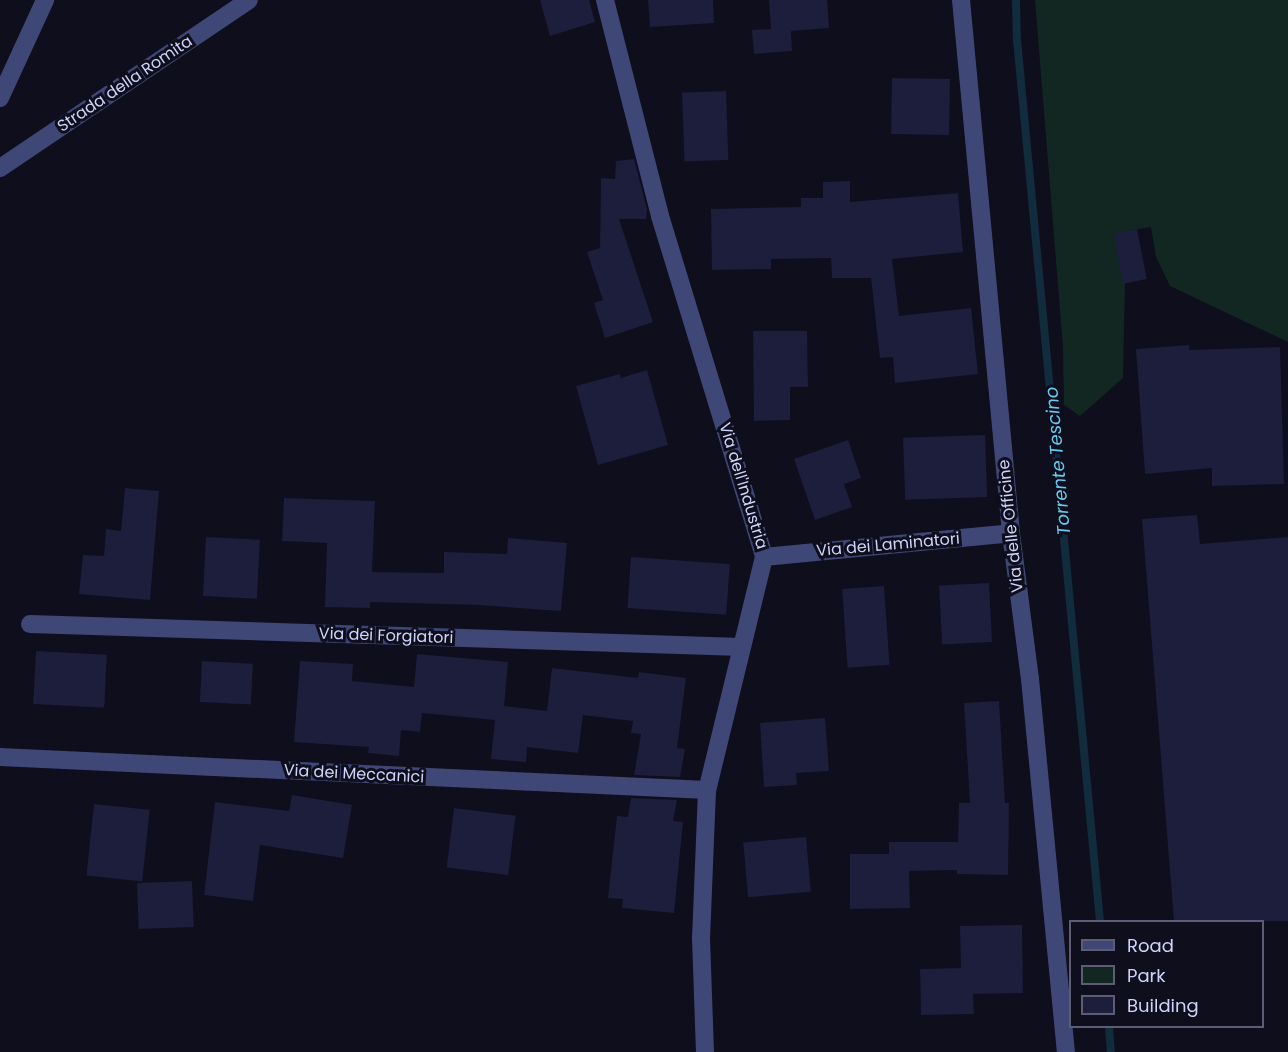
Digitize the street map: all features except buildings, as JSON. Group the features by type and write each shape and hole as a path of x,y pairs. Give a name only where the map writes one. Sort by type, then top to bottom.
{"street":[{"path":"0,98 45,0"},
{"name":"Strada della Romita","path":"0,168 249,0"},
{"name":"Via dell'Industria","path":"605,0 660,216 764,557 707,790 701,938 705,1052"},
{"name":"Via delle Officine","path":"961,0 1011,534 1030,679 1066,1052"},
{"name":"Via dei Laminatori","path":"764,557 1011,534"},
{"name":"Via dei Forgiatori","path":"30,624 742,647"},
{"name":"Via dei Meccanici","path":"0,757 707,790"}],"green space":[{"path":"1035,0 1288,0 1288,342 1170,286 1156,257 1151,227 1126,231 1123,378 1080,416 1064,405 1063,348"}],"waterway":[{"name":"Torrente Tescino","path":"1016,0 1017,40 1100,920"},
{"name":"Torrente Tescino","path":"1109,1028 1111,1052"}]}
